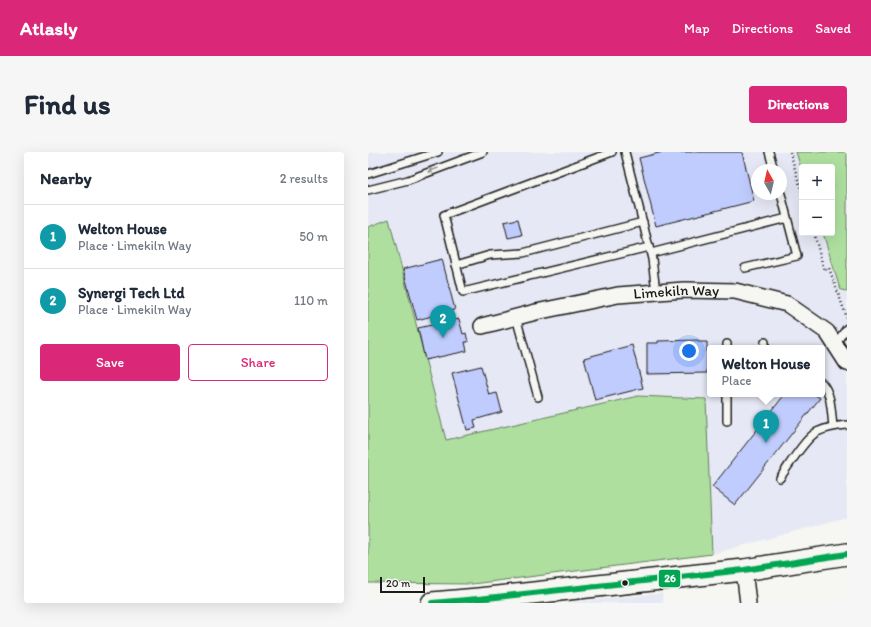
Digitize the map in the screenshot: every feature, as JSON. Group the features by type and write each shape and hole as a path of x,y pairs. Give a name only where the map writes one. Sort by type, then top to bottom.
{"street":[{"name":"Limekiln Way","path":"482,326 516,317 618,295 684,290 735,291 788,304 827,332 847,363"},
{"path":"432,603 478,601 744,570 847,554"},
{"path":"744,570 748,603"}],"lane":[{"path":"368,174 438,152"},
{"path":"368,190 408,180 483,152"},
{"path":"612,152 444,215 463,292 787,218"},
{"path":"625,152 650,250 656,292"},
{"path":"770,152 773,164"},
{"path":"745,268 797,256 782,200"},
{"path":"456,265 490,255 522,253 643,222"},
{"path":"516,317 538,397"},
{"path":"834,344 847,328"},
{"path":"825,387 830,399 833,426"},
{"path":"727,397 727,421"},
{"path":"780,478 815,432 833,426 847,425"}],"path":[{"path":"790,152 799,183"},
{"path":"815,236 824,270 829,268 847,319"}],"shaded area":[{"path":"368,152 847,152 847,517 712,554 472,584 368,583"},
{"path":"662,593 663,603 564,603"}],"green space":[{"path":"796,152 847,152 847,292 840,289 824,236 835,236 835,164 800,164"},
{"path":"389,219 446,440 638,396 706,399 712,554 472,584 368,583 368,227"}],"building":[{"path":"663,152 742,152 751,189 751,200 754,201 656,226 639,158"},
{"path":"518,219 522,235 508,238 504,222"},
{"path":"442,259 455,310 417,320 403,269"},
{"path":"459,319 463,334 466,333 468,342 465,342 467,351 425,360 418,328"},
{"path":"698,340 698,342 707,342 707,373 647,374 647,343 658,343 658,341"},
{"path":"632,345 643,388 595,400 584,358"},
{"path":"481,366 489,395 497,393 502,412 474,420 476,428 467,430 452,373"},
{"path":"783,397 820,398 735,505 712,487"}],"transit line":[{"name":"26","path":"432,603 744,570 847,554"}],"place":[{"name":"Synergi Tech Ltd","path":"443,338"},
{"name":"Welton House","path":"766,443"}]}
